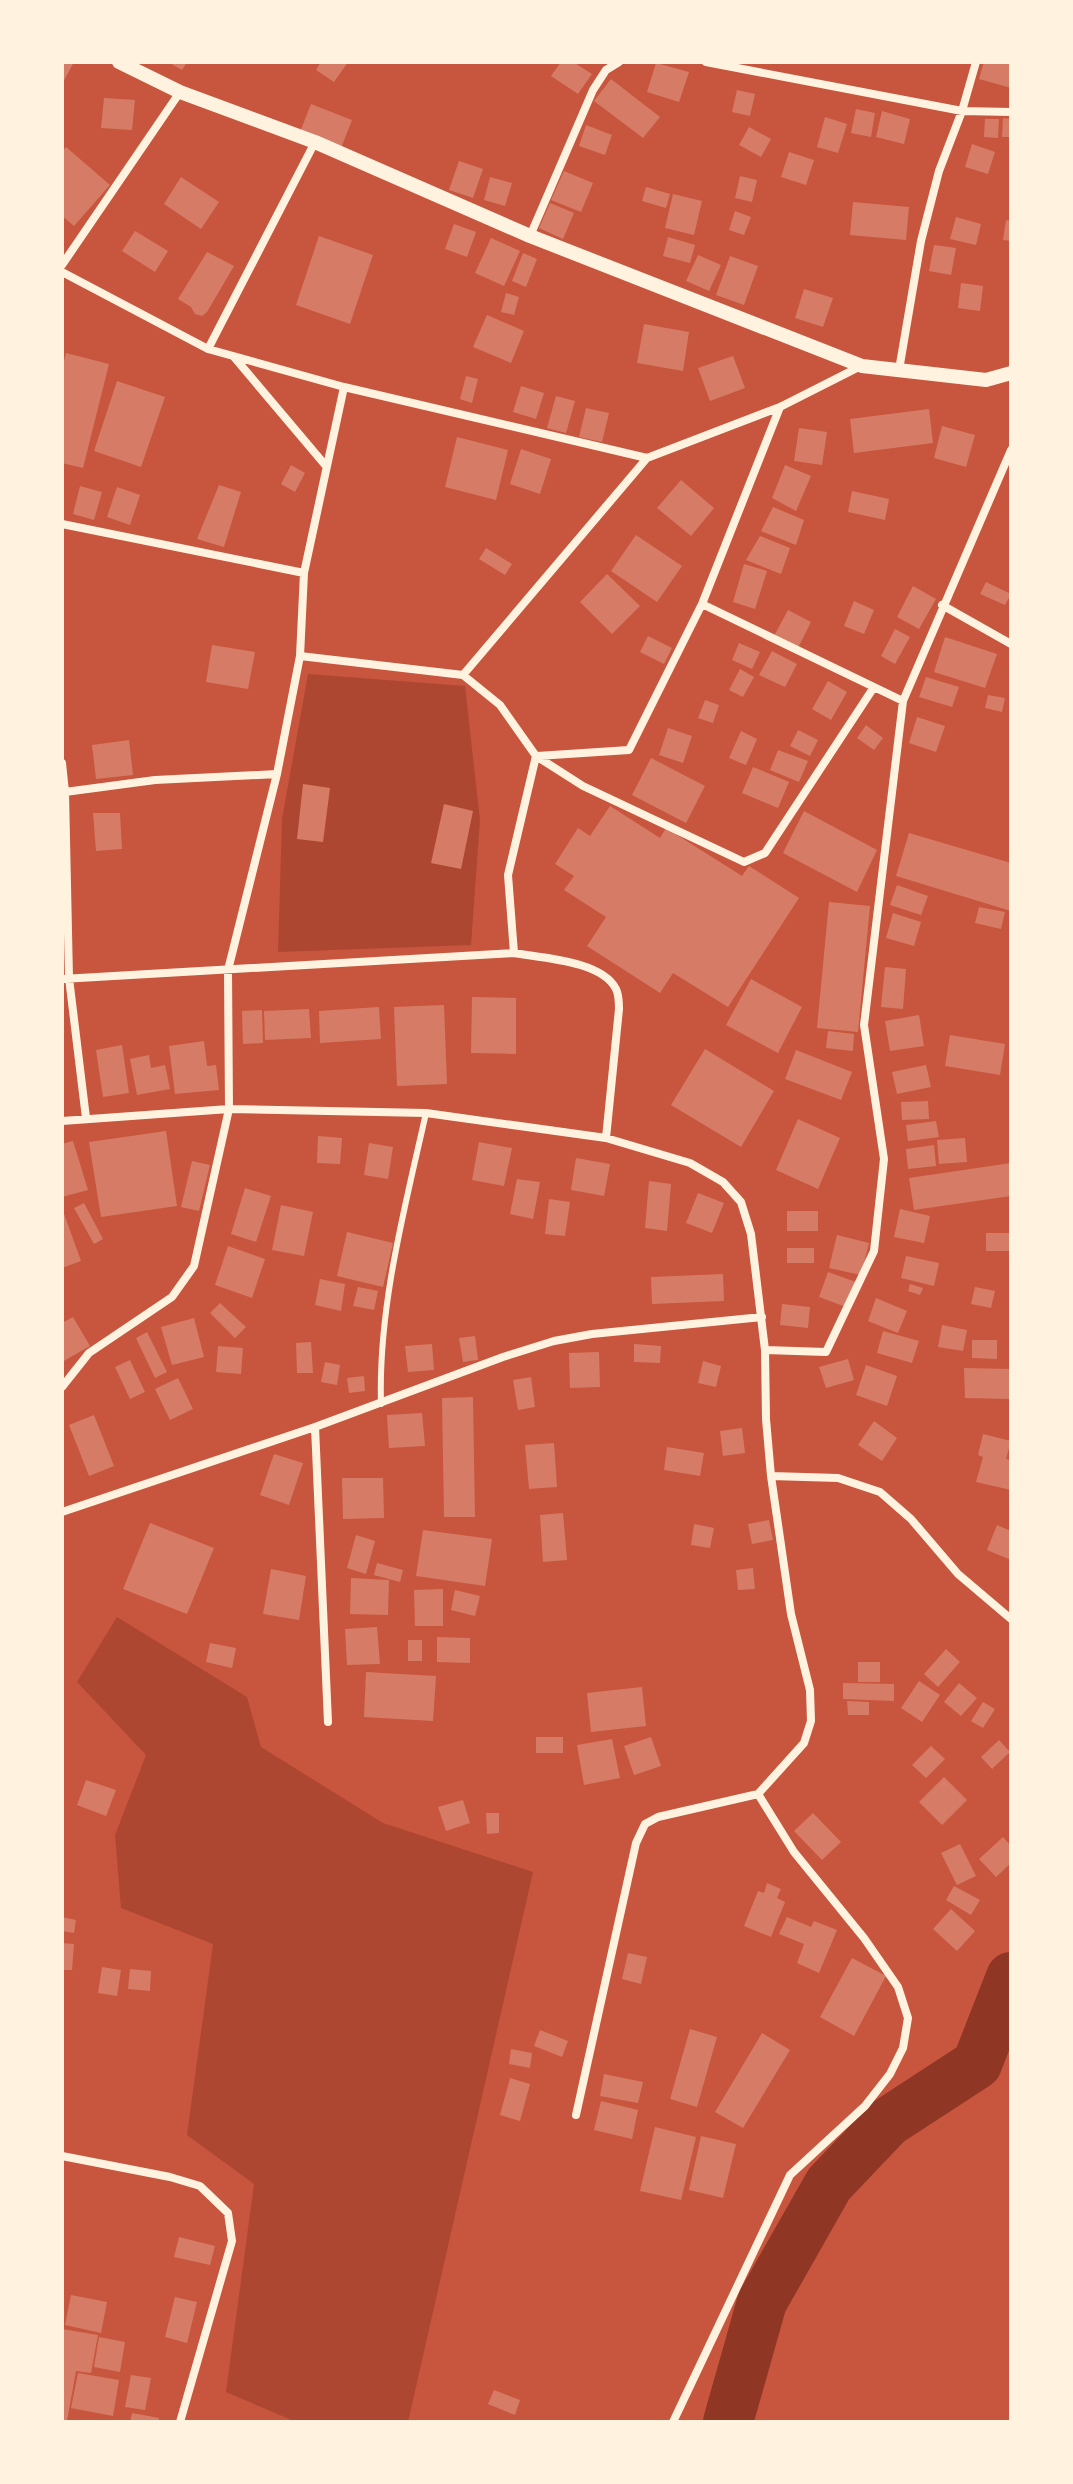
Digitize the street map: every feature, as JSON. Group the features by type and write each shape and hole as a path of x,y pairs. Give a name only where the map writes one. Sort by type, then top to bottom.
{"street":[{"path":"119,62 180,92 315,142 530,236 862,366 986,380 1011,373"},
{"path":"530,236 593,90 606,70 619,62"},
{"path":"709,62 962,111 1011,112"},
{"path":"899,370 921,241 939,171 962,111 976,62"},
{"path":"62,265 180,92"},
{"path":"208,349 315,142"},
{"path":"62,272 208,349 344,387 647,458"},
{"path":"233,356 326,466"},
{"path":"463,675 647,458 780,407 862,366"},
{"path":"62,1387 89,1353 172,1297 194,1266 229,1109 228,970 277,774 300,656 304,573 344,387"},
{"path":"536,756 629,750 702,604 780,407"},
{"path":"765,1350 826,1352 874,1251 884,1159 864,1025 903,701 1011,450"},
{"path":"62,524 304,573"},
{"path":"702,604 903,701"},
{"path":"942,605 1011,644"},
{"path":"300,656 463,675 500,705 536,756 583,786 744,862 765,853 874,687"},
{"path":"514,953 508,875 536,756"},
{"path":"62,763 65,792 66,978 86,1118"},
{"path":"65,792 155,780 277,774"},
{"path":"66,978 514,953 588,967 605,976 617,990 619,1009 606,1138"},
{"path":"62,1121 229,1109 426,1113 606,1138 690,1163 723,1182 741,1202 751,1234 762,1317 771,1476 791,1614 810,1690 811,1721 804,1743 758,1794 658,1817 645,1824 636,1843 576,2115"},
{"path":"62,1512 315,1427 554,1341 592,1334 762,1317"},
{"path":"315,1427 328,1722"},
{"path":"771,1476 838,1478 880,1492 911,1519 958,1574 1011,1619"},
{"path":"673,2422 790,2175 865,2106 890,2074 903,2048 908,2018 898,1987 864,1938 794,1852 758,1794"},
{"path":"62,2156 170,2177 200,2186 228,2213 232,2241 180,2422"}],"lane":[{"path":"381,1404 380,1371 390,1293 426,1113"}],"shaded area":[{"path":"308,674 465,686 480,820 471,945 278,952 282,819"},
{"path":"117,1617 247,1697 261,1747 383,1823 533,1872 408,2422 296,2422 226,2392 254,2184 187,2135 213,1944 121,1908 115,1835 146,1755 77,1682"}],"building":[{"path":"62,62 74,62 62,84"},
{"path":"168,62 187,62 182,70"},
{"path":"321,62 348,62 334,82 316,70"},
{"path":"561,62 573,62 592,74 578,94 551,76"},
{"path":"984,62 1011,62 1011,88 979,79"},
{"path":"656,63 689,72 679,102 647,92"},
{"path":"611,79 660,117 643,138 594,101"},
{"path":"737,90 755,94 750,116 732,112"},
{"path":"104,98 135,100 132,130 101,128"},
{"path":"311,104 352,120 341,148 300,132"},
{"path":"856,109 875,113 871,137 851,133"},
{"path":"882,111 910,119 904,144 876,137"},
{"path":"825,117 847,124 838,153 817,147"},
{"path":"1003,118 1011,119 1011,137 1002,137"},
{"path":"985,119 999,119 998,138 984,137"},
{"path":"586,125 612,135 605,155 579,146"},
{"path":"749,127 771,139 761,157 739,145"},
{"path":"972,144 995,152 988,174 965,167"},
{"path":"66,147 110,185 74,226 62,216 62,152"},
{"path":"789,152 814,160 806,185 781,177"},
{"path":"459,161 483,169 473,198 449,190"},
{"path":"564,171 593,183 581,212 551,200"},
{"path":"740,176 757,180 752,202 735,198"},
{"path":"181,177 219,202 201,229 164,204"},
{"path":"490,177 512,183 505,206 484,200"},
{"path":"646,187 670,194 666,208 642,201"},
{"path":"673,194 702,201 694,235 665,228"},
{"path":"853,202 909,207 906,240 850,235"},
{"path":"550,203 574,213 563,239 539,228"},
{"path":"735,211 751,217 744,235 729,230"},
{"path":"956,217 981,224 976,245 950,239"},
{"path":"1006,220 1011,221 1011,241 1003,240"},
{"path":"454,224 476,232 467,257 445,249"},
{"path":"135,231 168,251 155,272 122,251"},
{"path":"319,236 373,255 350,324 296,305"},
{"path":"668,237 695,245 690,263 663,256"},
{"path":"491,238 520,251 504,286 475,273"},
{"path":"934,245 956,248 951,275 929,271"},
{"path":"207,252 234,266 202,316 195,314 191,307 178,299"},
{"path":"523,253 537,259 526,287 512,281"},
{"path":"698,255 721,265 709,291 686,281"},
{"path":"730,256 758,266 744,305 716,295"},
{"path":"961,283 983,286 980,311 958,308"},
{"path":"804,289 833,298 823,327 795,318"},
{"path":"506,293 519,297 514,315 501,312"},
{"path":"487,315 524,331 511,363 473,347"},
{"path":"644,324 689,332 683,371 637,363"},
{"path":"66,353 109,364 83,468 62,463 62,369"},
{"path":"733,356 745,388 710,401 698,368"},
{"path":"466,376 478,379 472,403 460,399"},
{"path":"117,381 165,397 141,467 94,451"},
{"path":"521,386 544,393 536,419 513,412"},
{"path":"556,396 575,401 566,433 547,428"},
{"path":"586,408 609,413 602,442 579,437"},
{"path":"929,409 933,443 854,453 850,419"},
{"path":"942,426 975,435 966,467 934,458"},
{"path":"799,428 827,432 822,465 794,461"},
{"path":"457,437 508,450 496,500 445,487"},
{"path":"521,449 551,459 540,494 510,484"},
{"path":"291,465 305,473 295,492 281,484"},
{"path":"785,465 811,476 796,511 772,498"},
{"path":"681,480 714,508 691,536 657,508"},
{"path":"219,485 241,492 224,547 197,539"},
{"path":"80,486 102,492 94,520 73,514"},
{"path":"117,487 140,495 130,525 107,517"},
{"path":"852,491 889,499 885,520 848,512"},
{"path":"773,507 804,520 796,545 761,531"},
{"path":"636,535 682,566 657,602 611,571"},
{"path":"760,536 790,548 781,574 746,560"},
{"path":"486,548 512,564 505,575 479,559"},
{"path":"744,564 767,571 755,609 733,602"},
{"path":"607,574 640,606 612,634 580,602"},
{"path":"986,582 1011,594 1005,605 980,594"},
{"path":"913,586 936,599 919,629 897,617"},
{"path":"854,601 874,610 864,634 844,626"},
{"path":"788,610 811,622 798,648 774,636"},
{"path":"895,629 910,637 895,664 881,656"},
{"path":"648,636 672,648 664,664 640,652"},
{"path":"945,637 997,654 985,688 934,672"},
{"path":"739,643 760,652 752,669 732,660"},
{"path":"212,645 255,652 248,689 206,682"},
{"path":"772,651 797,664 785,687 759,675"},
{"path":"740,669 754,677 743,697 729,690"},
{"path":"926,677 959,687 952,707 919,697"},
{"path":"828,681 847,692 831,720 812,709"},
{"path":"988,695 1005,698 1002,712 985,708"},
{"path":"705,700 719,705 713,723 698,718"},
{"path":"917,717 945,726 936,752 909,743"},
{"path":"866,725 883,738 874,750 857,738"},
{"path":"668,728 692,736 683,763 659,755"},
{"path":"798,730 818,740 810,756 790,746"},
{"path":"741,731 757,739 746,765 729,758"},
{"path":"129,740 133,775 96,779 92,745"},
{"path":"778,750 808,761 799,782 770,770"},
{"path":"651,758 705,786 686,823 632,795"},
{"path":"753,767 789,782 778,808 742,793"},
{"path":"303,784 330,788 323,842 297,839"},
{"path":"444,804 473,811 461,869 431,863"},
{"path":"610,806 660,838 666,828 742,876 749,866 799,898 728,1007 673,973 660,993 587,946 606,917 564,890 574,876 555,864 578,828 590,836"},
{"path":"804,811 877,850 857,892 783,853"},
{"path":"93,813 120,813 122,849 96,851"},
{"path":"909,833 1011,863 1011,911 896,876"},
{"path":"897,885 928,896 921,915 890,905"},
{"path":"829,902 870,906 858,1032 817,1028"},
{"path":"979,907 1005,912 1001,929 975,923"},
{"path":"893,913 921,922 914,946 886,938"},
{"path":"885,967 906,969 903,1009 881,1007"},
{"path":"751,979 802,1007 778,1053 726,1025"},
{"path":"472,997 516,998 516,1054 471,1053"},
{"path":"444,1005 447,1084 397,1086 394,1007"},
{"path":"379,1007 381,1039 320,1043 319,1011"},
{"path":"309,1009 311,1038 265,1040 264,1011"},
{"path":"262,1010 263,1043 243,1044 242,1011"},
{"path":"919,1015 924,1046 890,1051 885,1021"},
{"path":"828,1031 854,1034 853,1051 826,1048"},
{"path":"950,1035 1005,1044 1000,1075 945,1066"},
{"path":"204,1041 207,1066 216,1065 219,1090 175,1094 169,1046"},
{"path":"122,1045 129,1093 103,1097 96,1050"},
{"path":"705,1049 774,1091 741,1147 671,1105"},
{"path":"796,1050 852,1072 841,1100 785,1079"},
{"path":"149,1055 151,1068 165,1065 170,1089 137,1095 130,1059"},
{"path":"926,1065 931,1087 897,1094 892,1072"},
{"path":"928,1101 929,1119 902,1120 901,1102"},
{"path":"798,1119 840,1138 818,1189 776,1170"},
{"path":"936,1121 939,1137 908,1141 906,1125"},
{"path":"166,1131 177,1206 101,1217 89,1142"},
{"path":"318,1136 342,1138 340,1164 317,1163"},
{"path":"965,1138 967,1162 939,1164 937,1140"},
{"path":"73,1141 88,1190 62,1197 62,1144"},
{"path":"479,1142 512,1148 504,1186 472,1180"},
{"path":"369,1143 393,1147 388,1179 364,1175"},
{"path":"934,1145 936,1166 908,1169 906,1149"},
{"path":"576,1158 610,1164 604,1196 571,1190"},
{"path":"192,1161 210,1165 199,1211 181,1207"},
{"path":"1011,1163 1011,1196 914,1210 909,1178"},
{"path":"517,1179 540,1182 533,1219 510,1214"},
{"path":"649,1181 671,1184 667,1231 645,1228"},
{"path":"245,1188 271,1196 256,1242 231,1234"},
{"path":"698,1193 724,1203 712,1233 686,1223"},
{"path":"549,1199 570,1202 565,1236 545,1234"},
{"path":"84,1203 103,1239 94,1244 74,1208"},
{"path":"281,1205 313,1212 304,1256 272,1250"},
{"path":"62,1208 81,1261 62,1268"},
{"path":"900,1209 930,1216 924,1243 894,1237"},
{"path":"787,1211 818,1211 818,1231 787,1231"},
{"path":"347,1232 393,1243 383,1287 337,1276"},
{"path":"986,1233 1011,1233 1011,1251 986,1251"},
{"path":"837,1235 869,1243 861,1275 829,1268"},
{"path":"228,1246 265,1259 252,1298 215,1285"},
{"path":"787,1248 814,1248 814,1263 787,1263"},
{"path":"906,1256 939,1263 934,1286 901,1278"},
{"path":"828,1272 856,1282 846,1307 819,1297"},
{"path":"723,1274 724,1301 652,1304 651,1277"},
{"path":"320,1279 345,1284 341,1311 315,1305"},
{"path":"910,1284 923,1288 920,1295 908,1291"},
{"path":"358,1287 378,1291 374,1310 353,1306"},
{"path":"975,1287 995,1291 991,1308 971,1304"},
{"path":"876,1298 907,1311 898,1333 868,1321"},
{"path":"220,1303 246,1327 235,1338 210,1313"},
{"path":"782,1304 810,1307 808,1328 780,1325"},
{"path":"73,1317 90,1346 62,1362 62,1323"},
{"path":"194,1318 204,1357 172,1365 161,1327"},
{"path":"942,1325 967,1330 963,1351 938,1347"},
{"path":"883,1331 919,1341 912,1363 877,1353"},
{"path":"147,1332 167,1372 155,1378 136,1338"},
{"path":"475,1336 478,1360 463,1362 459,1338"},
{"path":"972,1340 997,1340 997,1359 972,1358"},
{"path":"311,1342 313,1373 297,1373 296,1343"},
{"path":"432,1344 434,1370 408,1372 405,1346"},
{"path":"634,1344 661,1346 660,1363 634,1362"},
{"path":"218,1346 243,1348 241,1374 216,1372"},
{"path":"599,1352 600,1387 570,1388 569,1353"},
{"path":"848,1359 854,1380 826,1388 819,1367"},
{"path":"130,1360 145,1392 130,1399 115,1367"},
{"path":"703,1361 721,1366 716,1387 698,1383"},
{"path":"325,1362 340,1365 337,1385 321,1382"},
{"path":"866,1365 897,1376 887,1406 856,1395"},
{"path":"964,1368 1011,1369 1011,1399 965,1398"},
{"path":"364,1376 365,1391 349,1393 347,1378"},
{"path":"531,1377 535,1407 518,1410 513,1380"},
{"path":"178,1378 193,1409 170,1420 155,1389"},
{"path":"473,1397 475,1517 444,1517 442,1398"},
{"path":"422,1413 425,1446 389,1448 387,1415"},
{"path":"94,1415 114,1466 89,1476 69,1425"},
{"path":"874,1421 897,1438 882,1461 858,1445"},
{"path":"742,1428 745,1453 723,1456 720,1431"},
{"path":"983,1434 1011,1441 1006,1459 1011,1460 1011,1490 976,1482 983,1457 978,1455"},
{"path":"554,1443 557,1487 529,1489 525,1445"},
{"path":"667,1447 704,1453 700,1476 664,1470"},
{"path":"274,1454 303,1463 289,1505 260,1495"},
{"path":"342,1478 383,1478 384,1518 343,1519"},
{"path":"563,1513 567,1560 543,1562 540,1515"},
{"path":"769,1520 773,1540 752,1544 748,1524"},
{"path":"150,1523 214,1548 187,1614 123,1589"},
{"path":"694,1524 714,1528 710,1548 691,1545"},
{"path":"997,1525 1011,1531 1011,1560 987,1550"},
{"path":"423,1530 492,1539 485,1586 416,1576"},
{"path":"356,1535 375,1541 366,1574 347,1568"},
{"path":"377,1563 403,1570 400,1582 374,1575"},
{"path":"753,1568 755,1589 738,1590 736,1570"},
{"path":"271,1569 306,1576 299,1620 263,1614"},
{"path":"351,1578 389,1580 388,1615 350,1614"},
{"path":"443,1589 443,1626 415,1626 414,1590"},
{"path":"455,1590 480,1596 475,1616 451,1610"},
{"path":"377,1627 380,1664 347,1665 345,1629"},
{"path":"437,1637 470,1638 470,1663 437,1662"},
{"path":"408,1640 422,1640 422,1661 408,1661"},
{"path":"210,1643 236,1648 232,1668 206,1662"},
{"path":"946,1649 960,1662 938,1687 924,1674"},
{"path":"858,1662 880,1662 880,1682 858,1682"},
{"path":"366,1672 436,1676 433,1721 364,1717"},
{"path":"919,1681 940,1695 922,1722 901,1708"},
{"path":"843,1683 894,1684 894,1701 843,1699"},
{"path":"959,1683 977,1698 961,1716 944,1702"},
{"path":"642,1687 646,1726 591,1732 587,1693"},
{"path":"847,1701 869,1702 869,1715 848,1715"},
{"path":"983,1702 995,1709 983,1728 971,1721"},
{"path":"536,1737 563,1737 563,1753 536,1753"},
{"path":"651,1737 661,1766 634,1775 624,1746"},
{"path":"612,1739 620,1778 584,1785 577,1745"},
{"path":"999,1740 1010,1752 992,1769 981,1757"},
{"path":"931,1746 945,1759 926,1778 912,1765"},
{"path":"944,1777 967,1800 942,1825 919,1802"},
{"path":"86,1780 116,1790 106,1816 77,1805"},
{"path":"463,1800 470,1823 446,1831 438,1807"},
{"path":"486,1813 499,1813 499,1833 487,1834"},
{"path":"813,1813 841,1842 822,1860 794,1831"},
{"path":"1003,1837 1011,1846 1011,1863 996,1877 979,1859"},
{"path":"960,1844 976,1876 957,1885 941,1853"},
{"path":"767,1883 781,1889 777,1898 785,1902 771,1937 744,1926 758,1891 764,1893"},
{"path":"954,1886 980,1900 971,1915 946,1900"},
{"path":"951,1909 975,1931 957,1951 933,1929"},
{"path":"62,1917 76,1920 74,1933 62,1931"},
{"path":"787,1917 811,1927 814,1921 837,1930 819,1973 797,1963 804,1944 779,1934"},
{"path":"62,1943 74,1944 72,1970 62,1970"},
{"path":"628,1953 647,1957 641,1984 622,1979"},
{"path":"852,1958 886,1976 854,2036 820,2017"},
{"path":"102,1967 121,1970 117,1996 98,1993"},
{"path":"130,1969 151,1971 150,1991 128,1989"},
{"path":"690,2029 717,2037 697,2107 670,2099"},
{"path":"540,2030 568,2041 562,2057 534,2046"},
{"path":"762,2033 790,2050 743,2128 715,2112"},
{"path":"511,2049 532,2053 530,2068 509,2064"},
{"path":"604,2074 643,2082 638,2103 600,2096"},
{"path":"510,2078 530,2084 520,2121 500,2115"},
{"path":"601,2101 638,2110 632,2139 594,2130"},
{"path":"655,2127 696,2137 681,2200 640,2191"},
{"path":"701,2136 736,2144 723,2198 689,2190"},
{"path":"179,2237 215,2246 210,2265 174,2257"},
{"path":"71,2295 107,2302 101,2333 65,2325"},
{"path":"175,2297 197,2302 187,2343 165,2337"},
{"path":"62,2329 98,2335 91,2373 76,2371 67,2421 62,2420"},
{"path":"99,2337 125,2342 120,2372 94,2367"},
{"path":"78,2373 119,2380 113,2416 71,2408"},
{"path":"131,2375 151,2378 145,2410 125,2407"},
{"path":"494,2390 520,2400 515,2415 488,2404"},
{"path":"132,2413 159,2418 158,2422 130,2422"}],"waterway":[{"path":"728,2422 762,2302 829,2184 888,2122 977,2064 1011,1977"}]}
